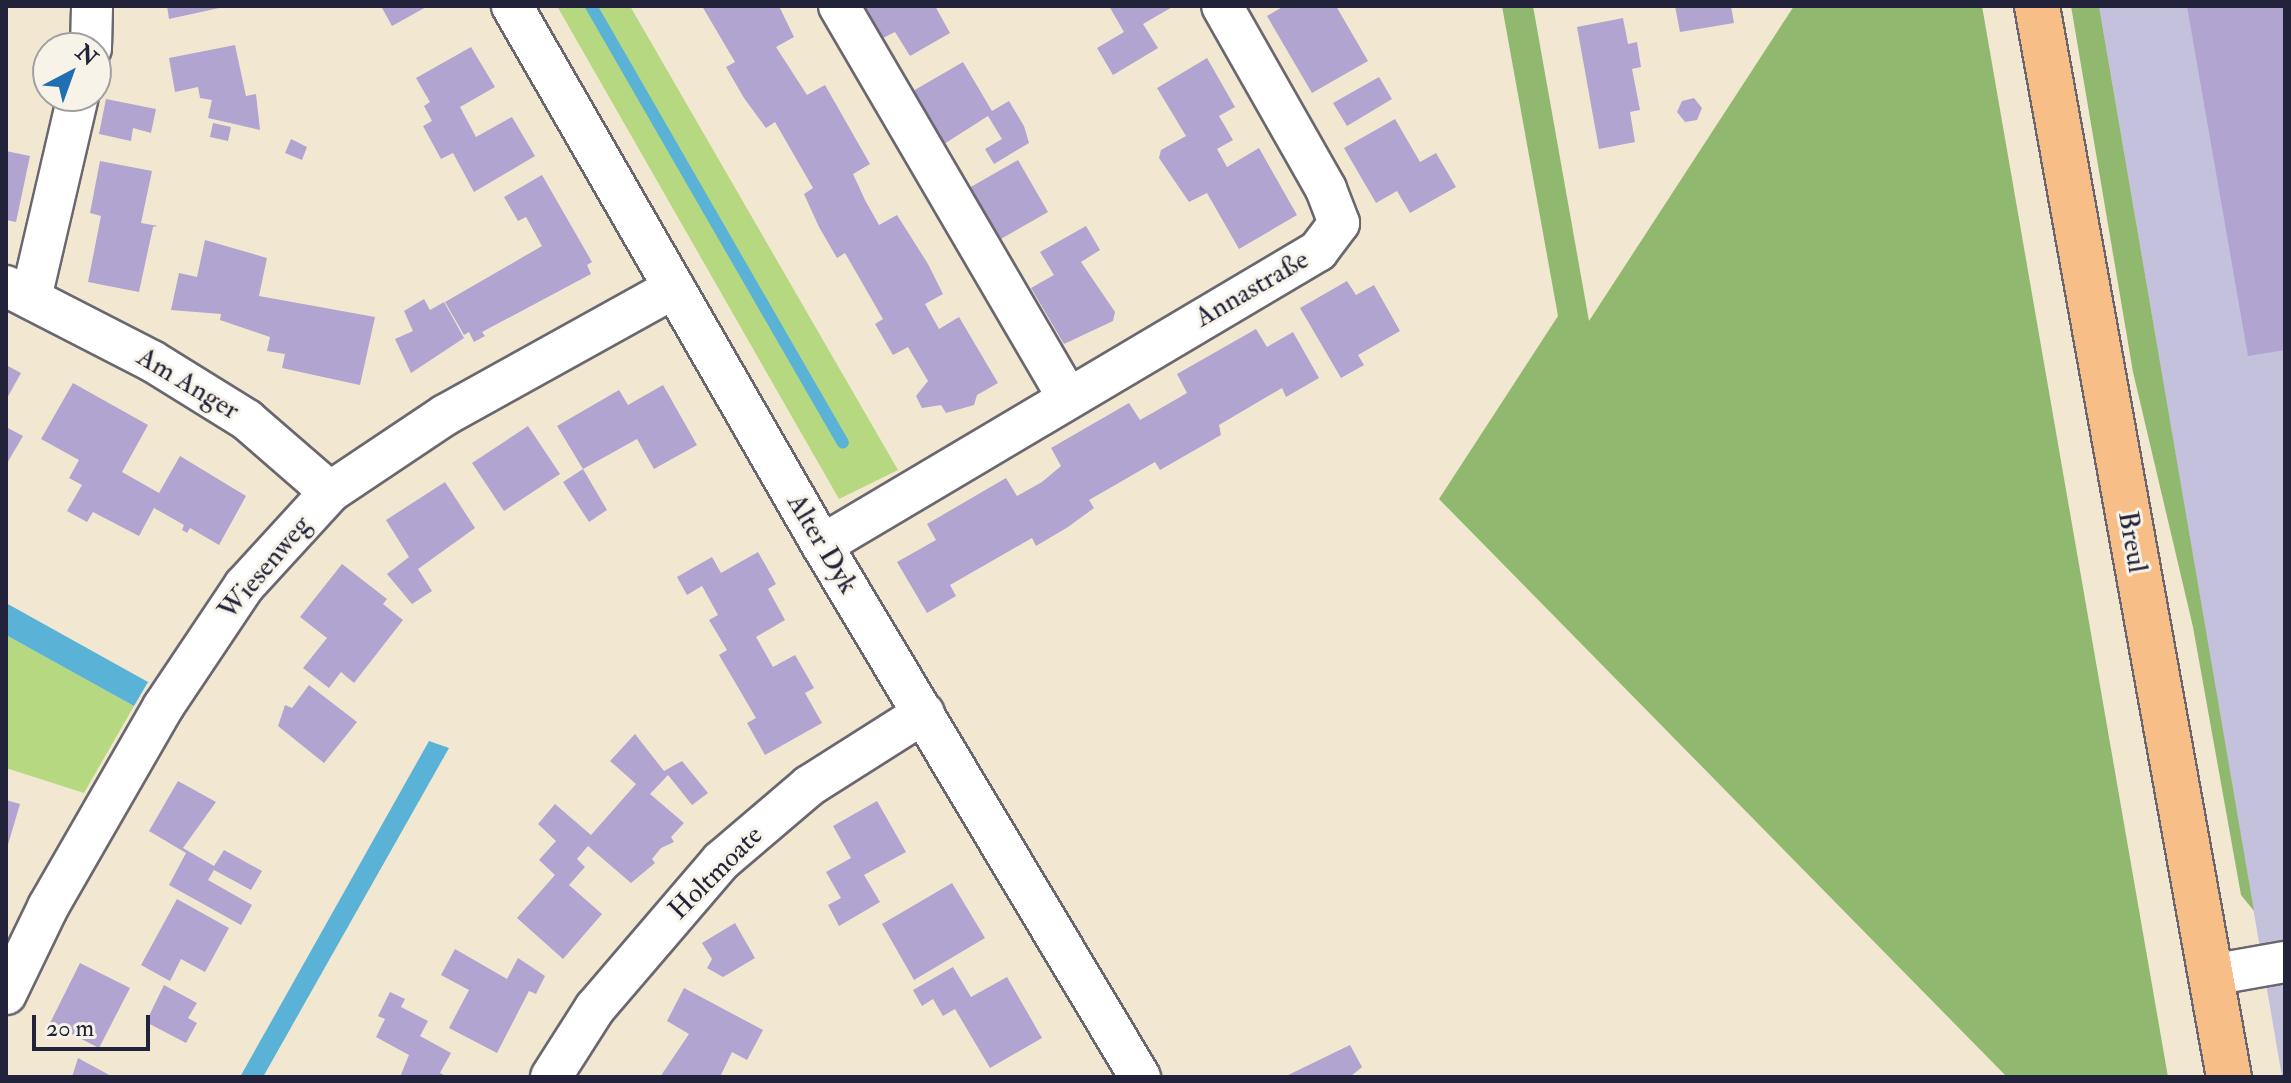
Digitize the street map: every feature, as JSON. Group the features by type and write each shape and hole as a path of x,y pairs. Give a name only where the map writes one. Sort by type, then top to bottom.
{"main road":[{"name":"Breul","path":"2037,6 2229,1077"}],"street":[{"path":"91,32 92,6"},
{"name":"Alter Dyk","path":"512,6 822,545 1140,1077"},
{"path":"839,6 1068,398"},
{"name":"Annastraße","path":"822,545 1318,251 1339,223 1326,189 1222,6"},
{"name":"Am Anger","path":"73,112 18,292 152,361 247,420 330,492"},
{"name":"Wiesenweg","path":"6,994 48,907 163,707 244,586 330,492 445,415 674,288"},
{"name":"Holtmoate","path":"551,1077 595,1008 721,861 809,786 924,713"},
{"path":"2211,975 2285,962"}],"shaded area":[{"path":"2099,6 2285,6 2285,1077 2282,1077"}],"green space":[{"path":"557,6 630,6 898,470 839,499"},
{"path":"1502,6 1533,6 1589,321 1794,6 1982,6 2168,1077 2007,1077 1439,499 1558,316"},
{"path":"2071,6 2099,6 2254,911 2241,895 2193,627 2133,372"},
{"path":"6,635 134,706 84,793 6,768"}],"water":[{"path":"6,603 148,682 134,706 6,635"},
{"path":"429,741 449,748 263,1077 240,1077"}],"building":[{"path":"167,6 224,6 224,7 169,19"},
{"path":"381,6 428,6 392,26"},
{"path":"702,6 779,6 794,37 776,47 807,95 825,85 870,164 853,174 879,225 897,215 943,294 925,304 939,329 959,317 998,383 977,395 974,405 946,413 941,405 922,408 916,396 928,381 908,347 893,355 875,324 883,319 845,253 837,258 819,227 804,194 813,188 775,122 766,128 744,98 726,67 735,62"},
{"path":"864,6 935,6 950,33 910,56 895,32 883,38"},
{"path":"1109,6 1174,6 1143,24 1158,48 1113,75 1097,48 1124,32"},
{"path":"1284,6 1336,6 1368,61 1312,93 1267,16"},
{"path":"1675,6 1731,6 1734,23 1680,32"},
{"path":"2187,6 2285,6 2285,350 2248,356"},
{"path":"1623,18 1628,44 1637,42 1641,67 1632,69 1640,110 1630,112 1635,142 1599,149 1577,27"},
{"path":"235,45 246,96 256,94 260,130 208,118 212,100 200,98 198,87 175,92 169,58"},
{"path":"471,47 495,87 460,107 476,137 512,117 535,156 474,192 453,153 441,159 423,126 432,121 424,106 430,102 416,78"},
{"path":"1207,58 1235,107 1219,116 1233,140 1217,149 1227,167 1259,148 1297,215 1239,249 1207,193 1189,202 1159,158 1161,150 1186,136 1157,88"},
{"path":"963,62 992,111 1009,101 1024,126 1029,143 994,164 985,149 1002,139 988,116 944,144 913,91"},
{"path":"1379,77 1392,99 1347,126 1333,103"},
{"path":"1694,98 1702,108 1697,120 1685,122 1677,112 1682,101"},
{"path":"112,100 156,109 151,133 133,128 131,141 99,134 103,112 112,112"},
{"path":"1395,119 1420,162 1436,153 1456,187 1410,213 1397,191 1376,203 1344,148"},
{"path":"213,123 231,127 228,141 210,137"},
{"path":"291,139 307,147 302,160 285,153"},
{"path":"6,151 30,156 16,222 6,220"},
{"path":"1018,160 1048,212 999,240 969,188"},
{"path":"100,161 152,171 141,223 158,226 153,227 139,292 88,282 101,216 90,213"},
{"path":"542,175 592,262 587,265 591,274 482,332 485,336 474,342 469,332 464,335 445,302 542,246 526,217 518,221 504,197"},
{"path":"1086,226 1100,250 1081,262 1115,312 1113,321 1064,344 1031,288 1054,275 1040,252"},
{"path":"205,240 267,258 259,296 375,317 360,385 282,368 285,354 267,351 270,337 220,320 221,314 171,310 179,273 197,277"},
{"path":"1347,281 1356,295 1374,285 1400,331 1358,355 1364,365 1341,378 1300,308"},
{"path":"424,299 430,310 444,302 464,338 411,373 395,339 413,331 404,311"},
{"path":"1256,329 1267,347 1293,332 1319,378 1286,397 1282,388 1219,425 1221,435 1160,470 1155,462 1089,500 1094,508 1068,527 1036,546 1032,538 950,585 956,596 927,613 897,562 936,540 927,524 1006,478 1017,496 1042,482 1061,466 1051,448 1129,403 1140,420 1187,393 1177,374"},
{"path":"6,365 21,373 6,400"},
{"path":"73,383 148,425 122,472 159,493 180,456 246,496 219,545 190,528 187,533 182,530 184,525 154,508 139,536 93,512 87,522 67,511 82,485 69,478 79,460 41,439"},
{"path":"663,385 697,445 654,469 637,439 583,469 557,426 619,390 628,405"},
{"path":"528,426 560,474 504,511 472,463"},
{"path":"6,427 23,436 6,465"},
{"path":"583,469 607,510 589,522 563,482"},
{"path":"445,482 475,528 418,569 432,591 412,604 387,574 409,557 386,520"},
{"path":"758,552 776,584 768,589 785,620 756,637 773,667 795,655 814,688 805,693 822,723 765,755 747,723 756,718 719,655 727,650 709,620 718,615 702,586 687,595 677,577 712,557 721,573"},
{"path":"342,564 387,599 383,604 403,620 354,683 341,672 329,688 303,668 327,638 300,617"},
{"path":"309,685 357,722 324,763 278,726 285,705 292,708"},
{"path":"635,734 664,771 682,761 708,793 692,805 668,775 650,794 684,823 671,837 674,842 661,848 652,859 655,863 631,883 588,846 577,859 585,867 569,885 602,914 563,959 517,918 555,875 539,860 556,841 538,824 555,804 591,835 636,784 610,761"},
{"path":"178,781 216,802 183,848 214,866 224,850 262,871 251,890 214,870 208,880 252,905 241,925 169,885 186,853 149,831"},
{"path":"6,800 20,804 7,848 6,848"},
{"path":"877,801 906,852 864,875 880,902 839,926 828,905 841,898 826,872 851,858 833,826"},
{"path":"952,883 985,938 914,980 882,924"},
{"path":"177,899 229,928 205,972 181,959 170,981 141,965"},
{"path":"735,923 755,958 723,977 707,968 712,959 702,943"},
{"path":"455,949 507,979 518,958 545,976 536,994 529,991 497,1053 449,1028 469,990 441,975"},
{"path":"80,963 130,988 99,1048 50,1023"},
{"path":"953,967 971,997 1007,977 1042,1038 990,1068 955,1009 943,1016 933,999 922,1006 913,990"},
{"path":"164,985 197,1003 188,1018 197,1023 186,1043 146,1022"},
{"path":"684,988 763,1030 747,1060 732,1052 720,1077 660,1077 689,1034 667,1021"},
{"path":"390,992 405,999 401,1007 428,1021 420,1036 451,1053 440,1073 448,1077 400,1077 409,1055 376,1037 385,1019 378,1016"},
{"path":"1350,1045 1362,1067 1350,1077 1284,1077"},
{"path":"78,1058 113,1077 72,1077"}],"waterway":[{"path":"591,6 843,443"}]}
